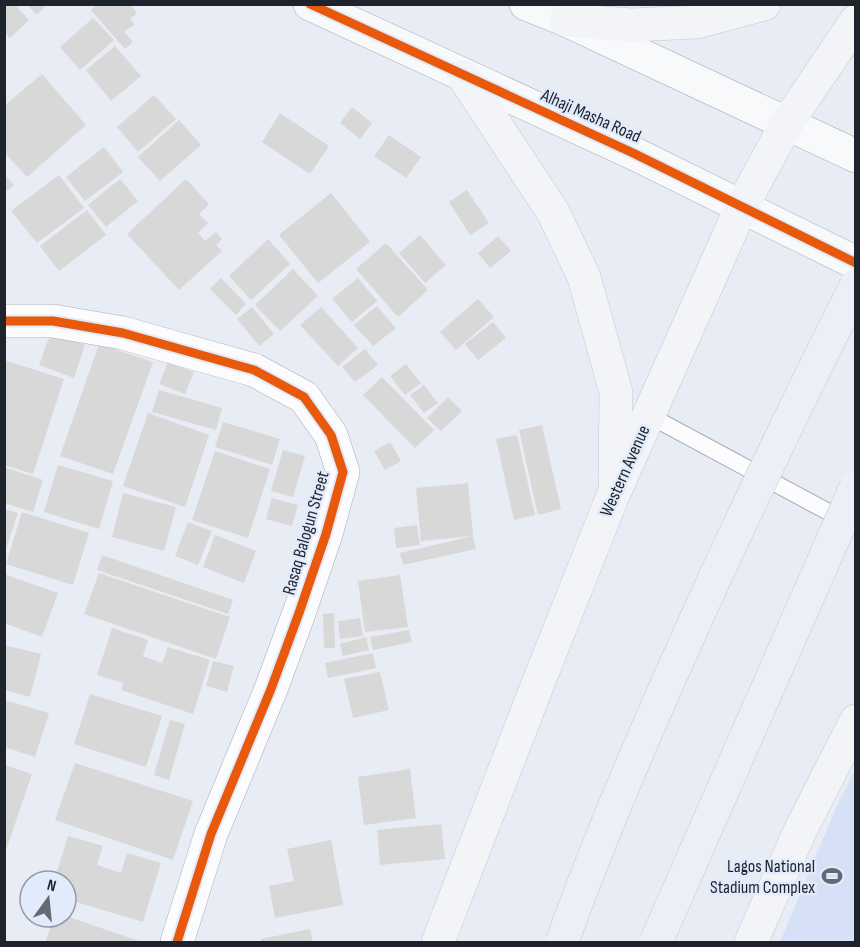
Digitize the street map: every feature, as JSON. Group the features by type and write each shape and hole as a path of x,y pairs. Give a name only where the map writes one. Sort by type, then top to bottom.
{"highway":[{"path":"562,942 581,890 668,681 800,394 855,286"},
{"path":"656,942 855,487"}],"main road":[{"path":"566,20 631,25 697,22 764,4"},
{"name":"Western Avenue","path":"438,942 614,493 742,206 786,123 855,21"},
{"path":"464,77 553,212 585,277 616,392 614,493"},
{"path":"751,942 800,831 855,721"}],"street":[{"name":"Alhaji Masha Road","path":"310,4 633,153 855,263"},
{"path":"526,4 566,20 855,156"},
{"name":"Rasaq Balogun Street","path":"4,321 53,321 123,333 254,370 304,397 332,435 343,472 326,534 299,613 271,689 211,834 177,942"}],"lane":[{"path":"650,416 855,526"}],"shaded area":[{"name":"Lagos National Stadium Complex","path":"855,770 855,942 780,942 835,810"}],"building":[{"path":"7,4 14,4 29,20 10,38 4,32 4,7"},
{"path":"26,4 47,4 37,15"},
{"path":"97,4 130,4 137,13 130,19 135,24 124,32 133,42 125,49 91,10"},
{"path":"93,18 114,40 80,70 60,47"},
{"path":"115,46 141,76 111,101 86,70"},
{"path":"42,74 86,125 27,177 4,152 4,106"},
{"path":"154,95 176,119 138,152 117,127"},
{"path":"352,107 372,123 360,139 340,123"},
{"path":"280,113 329,146 310,174 262,142"},
{"path":"179,120 201,145 160,181 138,157"},
{"path":"389,135 421,157 406,178 374,156"},
{"path":"104,147 123,172 85,201 66,177"},
{"path":"4,174 14,185 4,193"},
{"path":"59,175 84,208 37,243 11,211"},
{"path":"120,179 138,201 106,227 88,205"},
{"path":"186,179 209,204 199,214 208,223 198,233 205,241 216,232 222,239 216,245 222,251 179,290 127,234"},
{"path":"467,190 489,223 470,235 449,202"},
{"path":"331,193 370,242 318,283 279,235"},
{"path":"87,210 106,235 59,271 40,246"},
{"path":"420,235 446,265 425,283 399,253"},
{"path":"498,236 511,251 490,268 478,253"},
{"path":"268,239 290,264 251,300 229,276"},
{"path":"386,243 428,290 398,317 356,269"},
{"path":"293,269 318,296 280,331 255,305"},
{"path":"221,278 246,304 236,315 210,289"},
{"path":"358,278 377,301 352,322 332,299"},
{"path":"478,299 494,317 456,350 440,332"},
{"path":"377,306 396,328 373,346 354,325"},
{"path":"252,307 274,334 259,346 237,319"},
{"path":"321,307 358,348 338,366 300,325"},
{"path":"493,322 506,338 478,360 465,344"},
{"path":"51,332 85,345 74,378 39,365"},
{"path":"99,344 153,362 113,474 60,456"},
{"path":"365,349 378,365 355,382 342,367"},
{"path":"4,360 64,379 33,474 4,465"},
{"path":"168,362 194,372 185,394 159,384"},
{"path":"406,364 421,383 405,395 390,376"},
{"path":"382,377 434,430 415,448 363,395"},
{"path":"424,385 438,403 424,413 410,395"},
{"path":"159,390 222,408 216,430 152,412"},
{"path":"448,397 462,411 441,431 427,418"},
{"path":"148,413 209,435 185,507 123,486"},
{"path":"223,422 280,439 272,465 215,447"},
{"path":"542,425 561,509 538,515 519,430"},
{"path":"517,435 535,515 514,520 496,439"},
{"path":"390,442 401,461 385,470 374,451"},
{"path":"283,450 305,456 293,497 271,491"},
{"path":"215,451 270,469 248,538 192,520"},
{"path":"58,465 113,481 99,529 44,512"},
{"path":"4,467 43,480 33,512 4,503"},
{"path":"468,483 473,536 421,541 416,488"},
{"path":"123,493 176,507 164,551 112,537"},
{"path":"272,498 298,505 292,526 266,519"},
{"path":"4,509 18,513 5,552 4,551"},
{"path":"22,512 89,533 73,585 6,564"},
{"path":"188,522 212,531 198,565 175,556"},
{"path":"417,525 420,545 396,548 394,528"},
{"path":"215,535 256,551 244,583 203,567"},
{"path":"473,536 476,549 403,565 400,553"},
{"path":"102,555 233,600 228,614 97,570"},
{"path":"99,573 230,617 216,659 84,614"},
{"path":"4,574 58,593 42,637 4,623"},
{"path":"400,575 408,627 365,632 358,581"},
{"path":"334,613 335,648 324,648 323,614"},
{"path":"360,618 363,636 340,639 338,621"},
{"path":"112,628 148,640 143,656 162,663 168,647 210,660 193,714 121,690 123,683 97,675"},
{"path":"409,630 412,642 373,650 370,637"},
{"path":"366,637 369,650 343,656 340,644"},
{"path":"4,645 41,654 30,697 4,690"},
{"path":"373,653 376,668 328,678 325,663"},
{"path":"213,661 234,666 227,692 206,686"},
{"path":"380,672 389,710 353,718 344,679"},
{"path":"90,694 162,716 146,767 74,744"},
{"path":"4,700 49,713 35,757 4,747"},
{"path":"170,720 185,724 169,780 154,775"},
{"path":"75,763 193,801 173,860 55,820"},
{"path":"5,765 32,774 5,853"},
{"path":"410,769 416,818 364,825 358,777"},
{"path":"441,824 445,859 380,865 377,830"},
{"path":"68,836 103,846 97,865 121,873 127,853 161,863 143,922 78,903 78,869 58,869"},
{"path":"331,840 343,905 275,918 269,886 294,881 287,849"},
{"path":"78,920 142,942 45,942 50,929 78,929"},
{"path":"310,929 313,942 262,942 261,939"}],"cycle path":[{"path":"310,4 633,153 856,263"},
{"path":"4,321 53,321 123,333 254,370 304,397 331,435 343,472 326,534 299,613 271,689 211,834 177,942"}],"place":[{"name":"Lagos National Stadium Complex","path":"832,876"}]}
